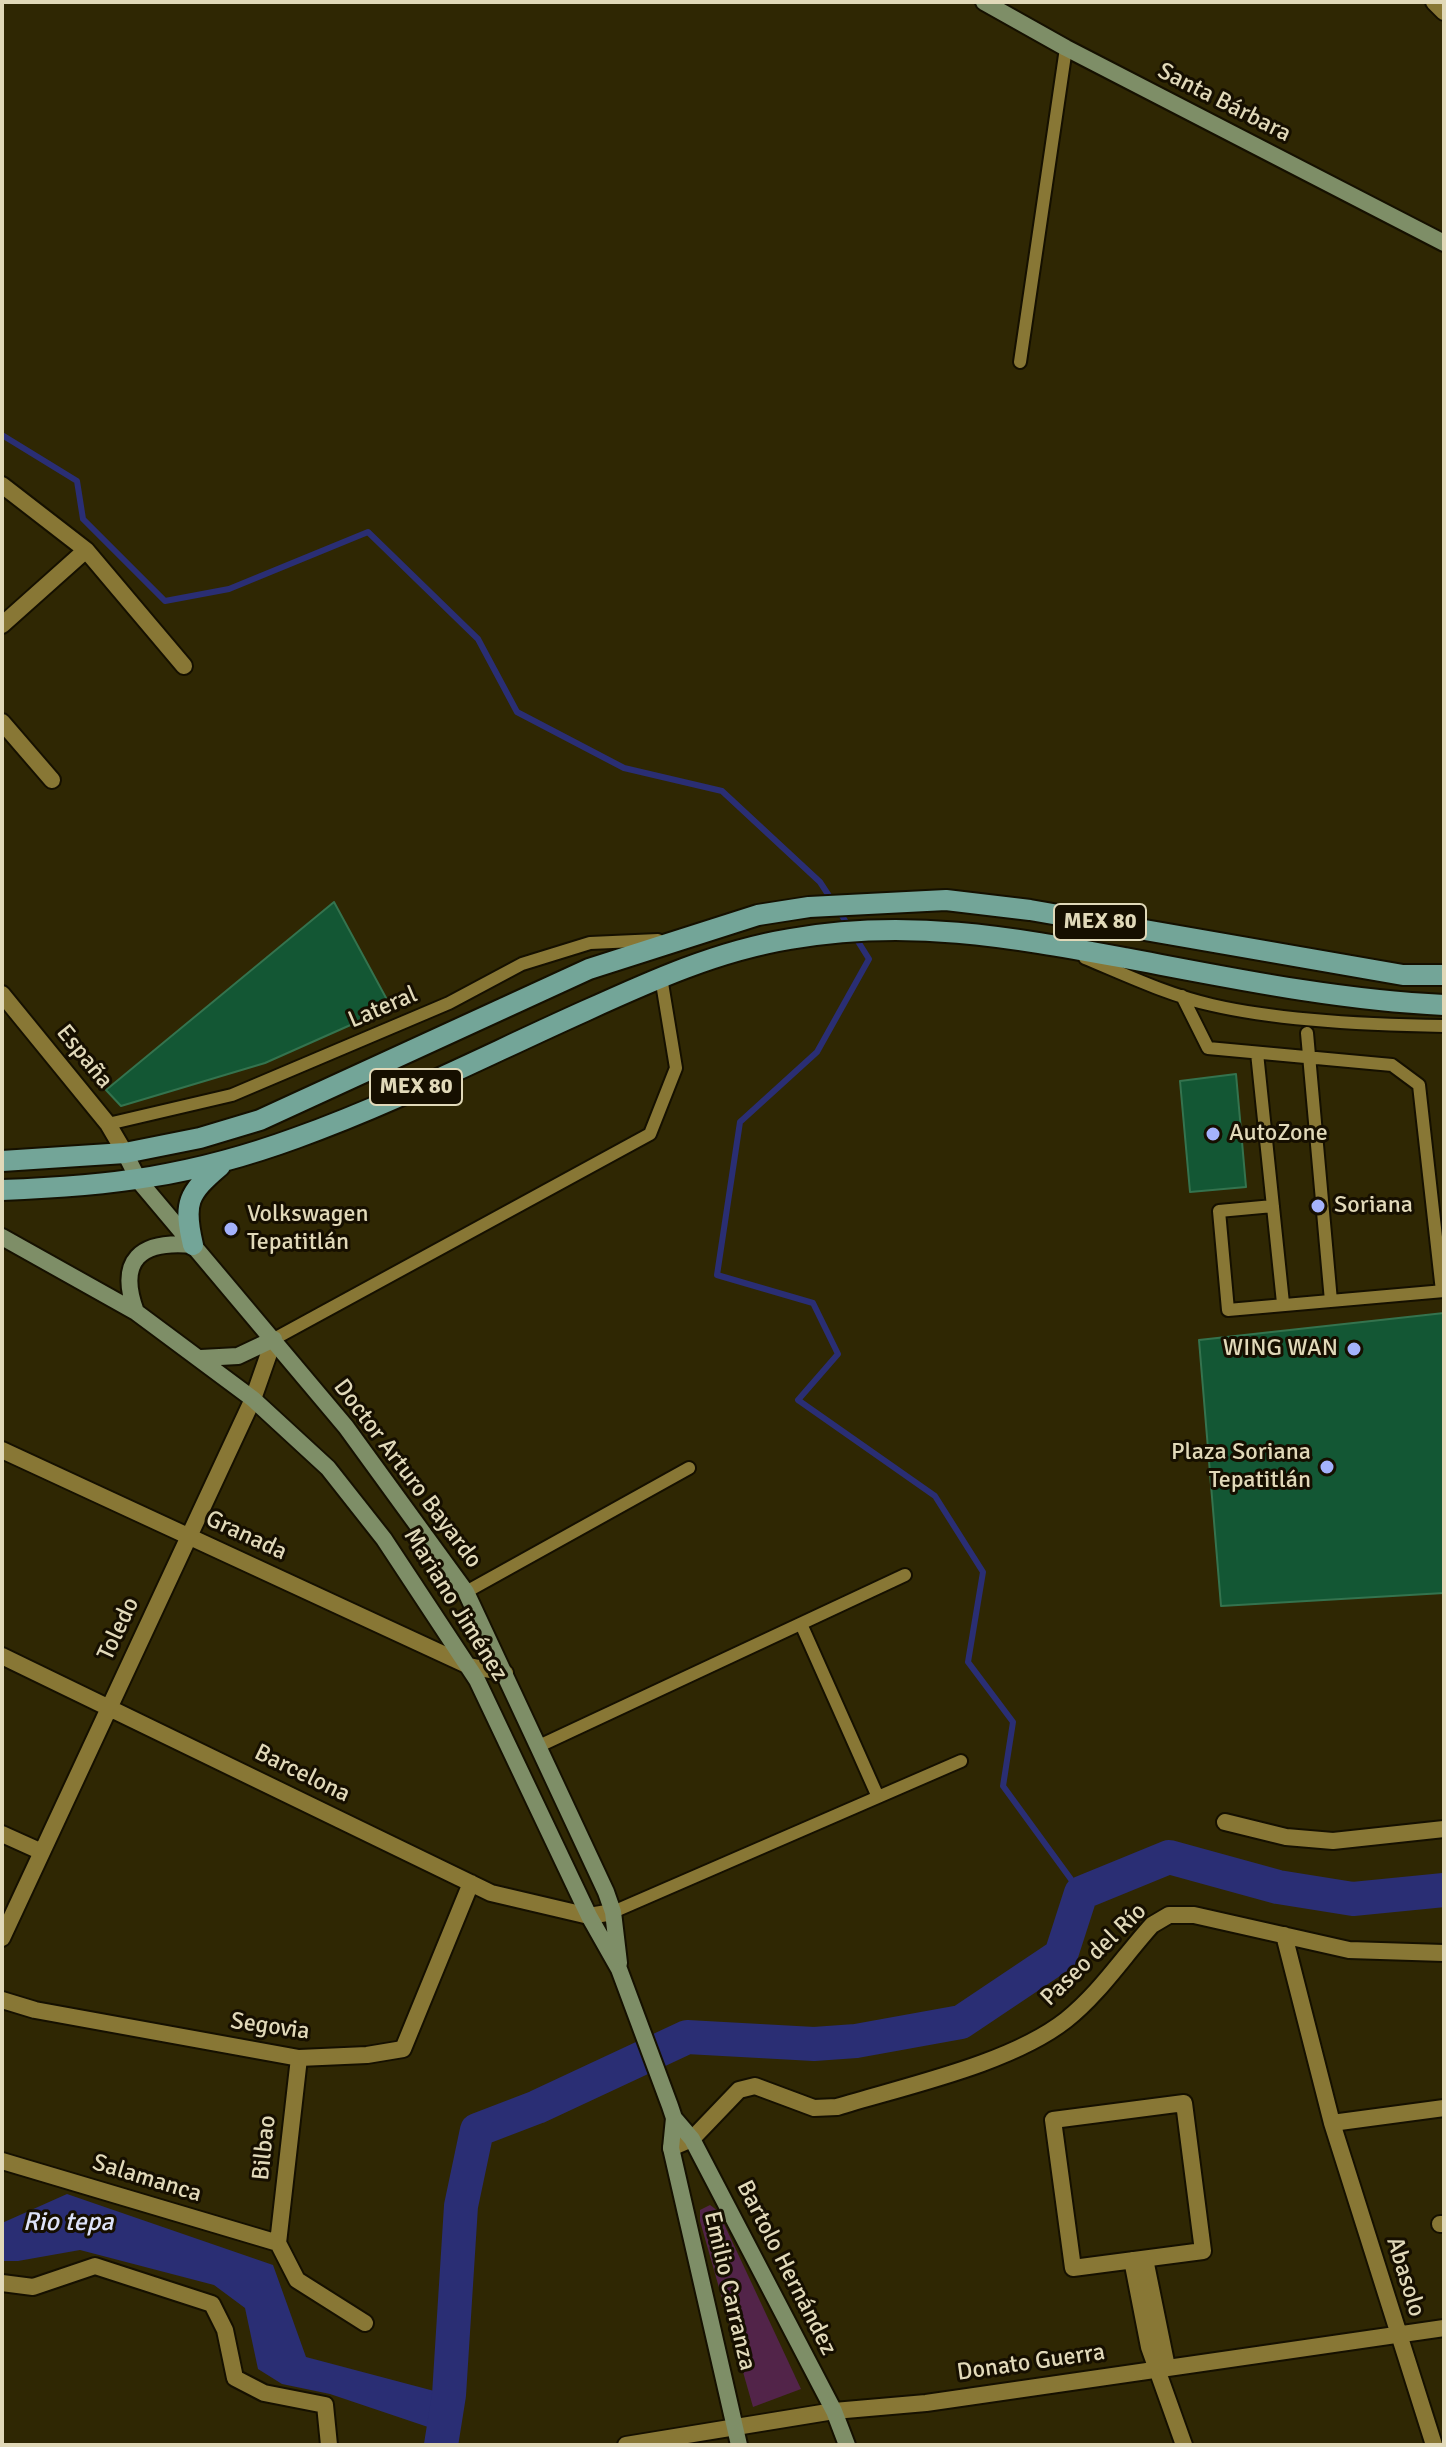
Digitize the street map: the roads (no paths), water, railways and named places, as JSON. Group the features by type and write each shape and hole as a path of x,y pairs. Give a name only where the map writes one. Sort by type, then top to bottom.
{"main road":[{"name":"MEX 80","path":"2,1161 125,1153 200,1138 260,1120 589,969 758,915 809,907 946,900 1030,910 1403,975 1444,975"},
{"name":"MEX 80","path":"2,1190 139,1181 224,1163 299,1137 694,963 817,935 895,928 949,929 1310,993 1444,1005"},
{"path":"193,1245 188,1205 200,1183 224,1163"}],"street":[{"name":"Santa Bárbara","path":"984,2 1066,48 1444,243"},
{"path":"1434,2 1444,12"},
{"path":"2,485 86,550 184,666"},
{"path":"2,625 86,550"},
{"path":"2,722 52,780"},
{"name":"España","path":"2,994 108,1124 125,1153"},
{"name":"Doctor Arturo Bayardo","path":"125,1153 139,1181 274,1339 387,1480 466,1592 613,1912 619,1969"},
{"name":"Mariano Jiménez","path":"2,1237 136,1312 199,1357 294,1433 358,1505 438,1616 469,1666 589,1916 619,1969 672,2112 671,2148"},
{"path":"136,1312 127,1282 135,1258 156,1245 193,1245"},
{"path":"199,1357 238,1356 274,1339"},
{"name":"Toledo","path":"2,1938 253,1399 274,1339"},
{"name":"Granada","path":"2,1450 469,1666 505,1673"},
{"name":"Barcelona","path":"2,1656 491,1893 589,1916"},
{"path":"1225,1822 1286,1837 1333,1841 1444,1829"},
{"path":"2,1834 42,1852"},
{"name":"Segovia","path":"2,2000 35,2010 299,2058 367,2055 403,2049 471,1883"},
{"path":"589,1916 613,1912"},
{"name":"Paseo del Río","path":"671,2148 692,2139 739,2090 755,2086 814,2108 837,2107 999,2056 1034,2040 1066,2020 1152,1925 1169,1915 1194,1915 1349,1950 1444,1953"},
{"name":"Abasolo","path":"1284,1935 1332,2123 1434,2445"},
{"name":"Bilbao","path":"278,2243 299,2058"},
{"path":"1184,2103 1203,2251 1138,2260 1073,2268 1053,2120 1184,2103"},
{"path":"1332,2123 1444,2108"},
{"name":"Bartolo Hernández","path":"672,2112 692,2139 834,2411 847,2445"},
{"name":"Emilio Carranza","path":"671,2148 739,2445"},
{"name":"Salamanca","path":"2,2161 278,2243"},
{"path":"278,2243 297,2280 365,2323"},
{"path":"1138,2260 1149,2347 1163,2368 1184,2445"},
{"path":"2,2283 33,2287 95,2266 212,2304 225,2330 235,2378 264,2393 325,2405 329,2445"},
{"name":"Donato Guerra","path":"626,2445 834,2411 926,2403 1444,2328"}],"lane":[{"path":"1020,362 1066,48"},
{"name":"Lateral","path":"108,1124 232,1095 449,1003 522,964 590,943 673,940"},
{"path":"1056,946 1211,1005 1360,1023 1442,1025"},
{"path":"274,1339 650,1134 676,1068 661,977"},
{"path":"1182,996 1208,1048 1392,1065 1419,1085 1443,1291 1228,1310 1219,1211 1273,1206"},
{"path":"1307,1033 1331,1301"},
{"path":"1257,1053 1283,1303"},
{"path":"466,1592 689,1468"},
{"path":"539,1746 905,1575"},
{"path":"801,1624 878,1797"},
{"path":"613,1912 961,1761"}],"water":[{"name":"Rio tepa","path":"67,2194 273,2265 306,2357 438,2392 428,2427 330,2394 282,2384 258,2369 245,2308 214,2285 80,2250 2,2261 2,2223"}],"waterway":[{"path":"2,435 77,481 83,519 165,601 229,589 368,532 478,639 517,712 624,768 722,791 820,882 833,902"},
{"path":"839,911 869,959 817,1052 740,1122 717,1275 813,1303 838,1354 798,1400 935,1496 983,1572 968,1662 1013,1722 1003,1786 1081,1893"},
{"path":"441,2445 449,2395 461,2206 477,2130 537,2107 687,2037 814,2044 856,2041 961,2022 1061,1955 1081,1893 1169,1857 1278,1887 1353,1899 1444,1890"}],"place":[{"name":"AutoZone","path":"1213,1134"},
{"name":"Soriana","path":"1318,1206"},
{"name":"Volkswagen Tepatitlán","path":"231,1229"},
{"name":"WING WAN","path":"1354,1349"},
{"name":"Plaza Soriana Tepatitlán","path":"1327,1467"}]}
